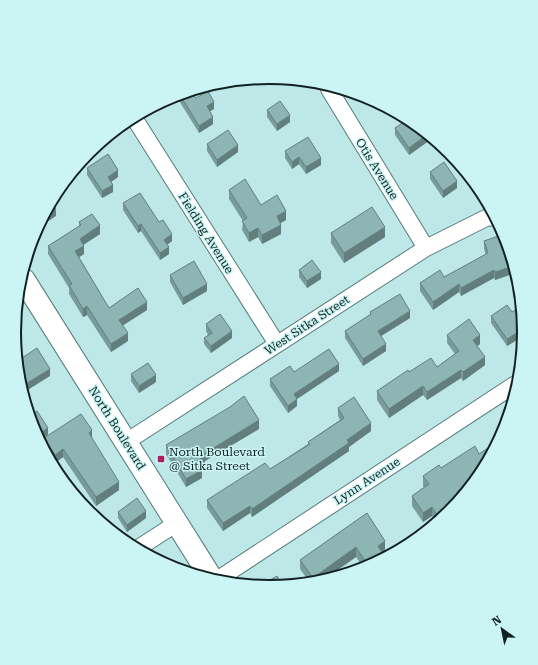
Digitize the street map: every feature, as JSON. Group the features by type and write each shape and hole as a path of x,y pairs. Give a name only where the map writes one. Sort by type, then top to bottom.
{"street":[{"name":"Otis Avenue","path":"331,93 426,248"},
{"name":"Fielding Avenue","path":"137,123 277,344"},
{"name":"West Sitka Street","path":"126,442 426,248 488,218"},
{"name":"North Boulevard","path":"26,283 208,573"},
{"name":"Lynn Avenue","path":"223,576 511,387"},
{"path":"142,545 177,523"}],"building":[{"path":"209,92 214,102 207,106 213,117 199,126 183,100 195,96 196,98"},
{"path":"280,101 290,115 277,124 267,110"},
{"path":"402,123 422,138 409,148 395,128"},
{"path":"228,130 238,145 217,160 207,144"},
{"path":"308,137 321,158 306,167 299,157 292,162 285,151"},
{"path":"108,154 118,170 108,177 113,185 102,191 87,168"},
{"path":"444,162 457,181 443,191 430,172"},
{"path":"245,179 261,205 277,195 286,211 277,216 281,225 262,235 258,228 249,233 242,221 247,218 229,190"},
{"path":"140,193 159,222 163,220 172,234 164,240 169,247 160,253 141,224 138,226 123,203"},
{"path":"372,207 385,227 344,253 331,233"},
{"path":"92,214 100,225 80,239 84,246 75,251 109,308 138,288 147,302 119,320 128,333 111,344 87,306 83,309 69,285 72,284 48,246 81,225 79,222"},
{"path":"497,236 509,268 495,272 494,270 461,288 459,284 433,302 420,283 440,270 444,277 488,253 484,241"},
{"path":"312,260 321,272 307,281 299,270"},
{"path":"194,261 207,284 183,298 170,275"},
{"path":"400,294 410,311 378,331 386,344 363,359 345,331 371,314 370,312"},
{"path":"507,305 512,312 516,310 517,333 507,339 491,316"},
{"path":"220,314 232,331 211,346 204,338 212,333 206,324"},
{"path":"469,319 480,335 473,340 485,357 463,372 461,370 427,392 423,386 389,409 377,391 408,370 409,372 431,358 437,367 459,351 447,335"},
{"path":"37,348 50,369 26,383 23,358"},
{"path":"329,349 339,364 294,394 297,399 288,406 270,379 290,366 294,372"},
{"path":"148,363 156,375 139,386 131,374"},
{"path":"244,396 259,420 204,454 205,456 197,461 202,470 186,479 166,445 230,407"},
{"path":"354,397 371,423 347,440 349,443 252,509 250,506 223,523 207,500 265,463 270,469 310,444 308,442 344,418 338,408"},
{"path":"37,411 48,428 42,432 40,427 34,413"},
{"path":"81,414 92,430 89,433 119,482 96,497 63,449 55,455 45,437"},
{"path":"475,446 479,454 488,448 484,457 466,483 444,508 437,515 432,507 423,513 412,496 429,484 423,476 439,465 441,468"},
{"path":"137,498 146,511 127,525 118,512"},
{"path":"367,513 385,541 378,546 383,553 379,555 365,561 356,547 316,576 312,577 300,560"},
{"path":"277,576 280,580 270,580"}],"place":[{"name":"North Boulevard @ Sitka Street","path":"161,459"}]}
